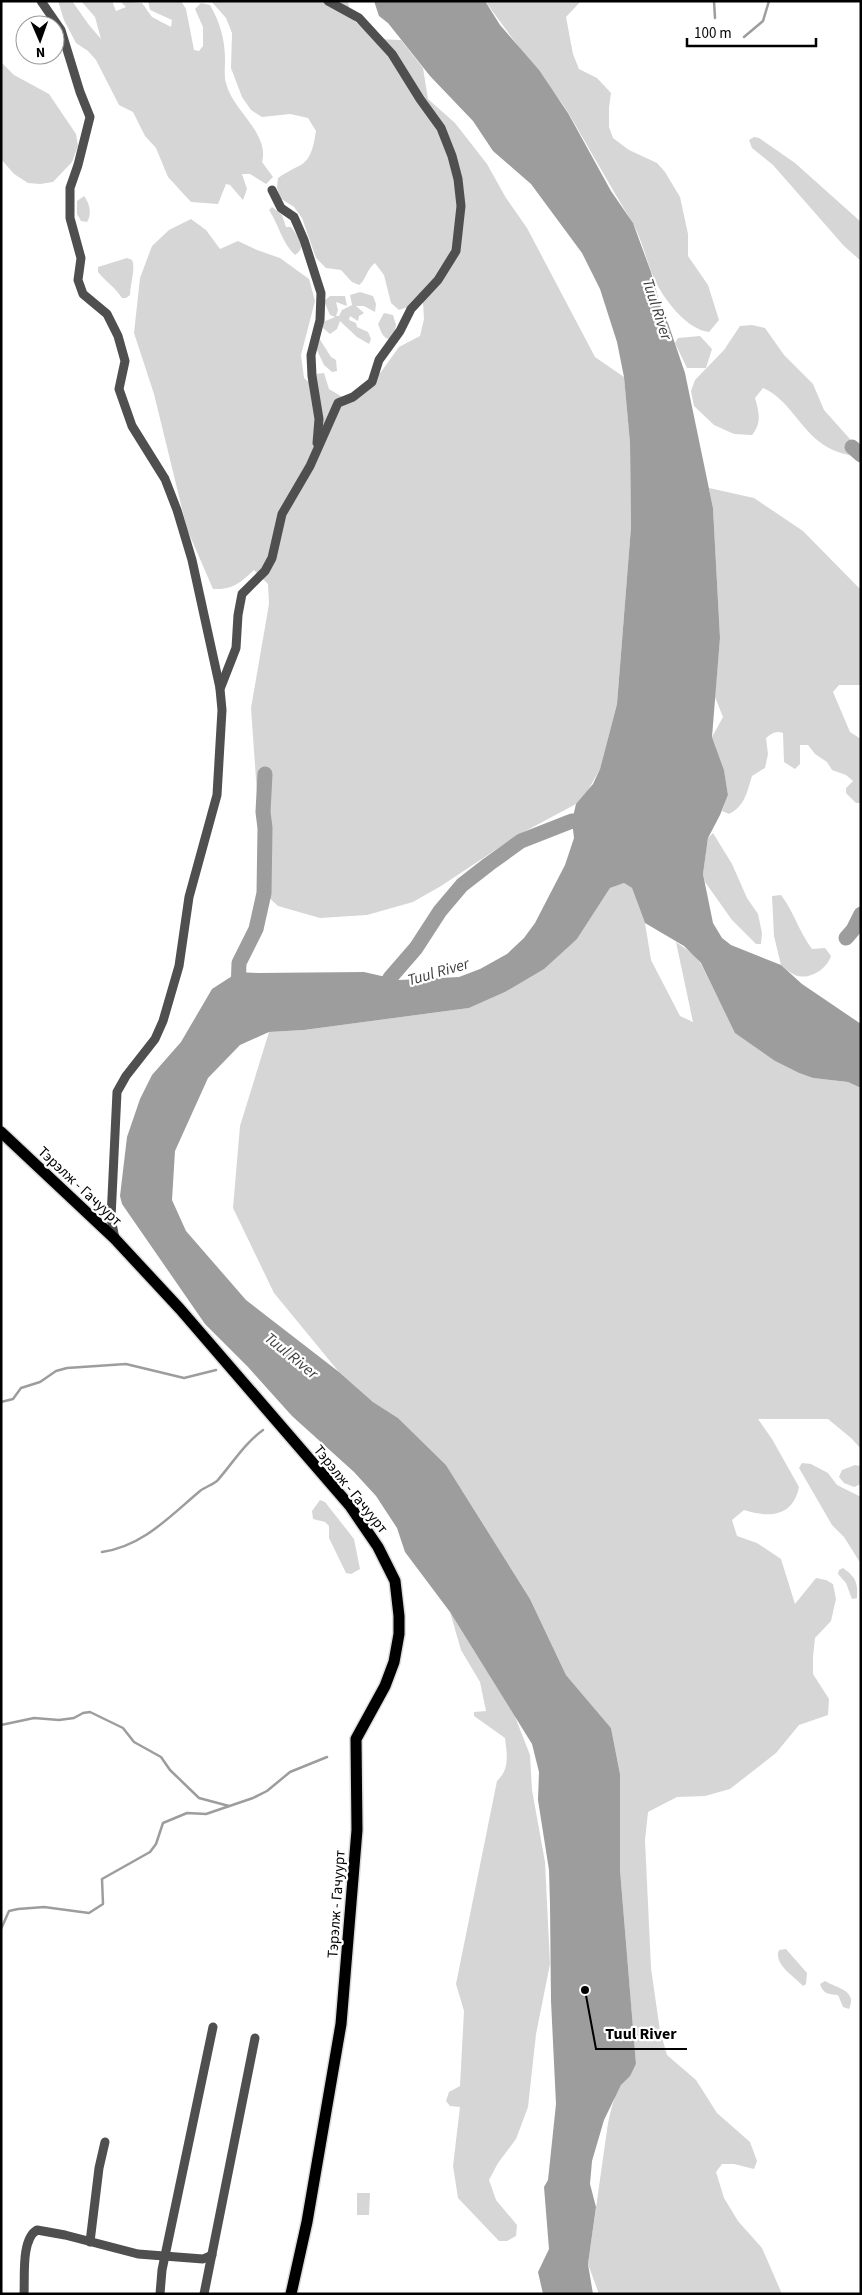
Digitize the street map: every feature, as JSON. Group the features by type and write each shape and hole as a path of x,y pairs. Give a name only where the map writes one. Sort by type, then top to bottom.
{"main road":[{"name":"Тэрэлж - Гачуурт","path":"1,1132 115,1239 180,1309 350,1506 378,1546 389,1566 398,1594 399,1634 394,1662 385,1686 356,1739 357,1830 340,2024 307,2222 291,2294"}],"street":[{"path":"41,1 61,30 80,92 90,117 70,188 70,218 81,258 78,280 83,294 107,314 118,336 124,361 119,389 132,426 165,478 178,510 192,560 220,689 222,718 217,795 189,897 179,966 163,1021 154,1039 126,1076 117,1092 111,1218 115,1239"},
{"path":"220,689 236,648 238,615 242,594 265,572 272,558 282,514 310,466 338,403 353,397 372,382 379,360 400,331 411,309 438,280 456,251 461,206 456,171 441,128 416,93 392,54 359,18 328,1"},
{"path":"272,190 281,208 294,217 304,240 321,293 320,320 311,355 312,376 319,419 317,449"},
{"path":"160,2294 165,2256 213,2027"},
{"path":"204,2294 254,2038"},
{"path":"90,2242 89,2234 105,2142"},
{"path":"24,2294 29,2236 37,2230 49,2231 138,2254 203,2258 212,2255"}],"shaded area":[{"path":"58,1 72,1 101,39 95,17 81,1 112,1 116,11 126,7 120,1 142,3 152,17 171,27 172,20 150,10 148,1 181,1 186,9 194,50 199,51 203,46 203,27 195,9 201,3 210,5 217,18 223,38 226,83 235,103 256,131 261,141 263,151 262,162 273,177 266,184 250,174 242,174 247,189 243,200 230,185 226,184 218,204 191,202 168,177 156,148 145,136 133,112 119,105 96,60 88,51 76,43 65,22 65,15 62,15"},
{"path":"211,1 348,1 351,18 376,39 401,40 423,68 428,99 455,123 487,164 506,198 527,228 595,357 624,377 630,443 631,527 617,704 600,769 586,794 576,804 518,835 441,886 413,902 367,915 320,918 278,906 264,893 251,708 269,604 268,584 254,570 236,585 213,589 187,529 154,394 134,333 140,278 152,246 169,230 191,219 206,230 220,249 238,241 280,258 309,279 315,301 301,355 304,378 311,384 316,374 324,373 329,389 349,401 381,372 399,347 420,336 424,319 423,302 399,310 391,303 384,275 375,263 359,285 352,282 341,270 326,268 316,258 302,218 294,207 280,198 277,187 278,178 307,160 312,151 316,131 308,118 290,114 262,117 251,110 242,97 231,68 232,33 226,18"},
{"path":"485,1 581,1 566,17 573,54 579,69 597,78 611,93 609,127 613,138 629,150 657,163 665,172 680,197 688,234 688,256 708,285 719,320 709,332 694,327 680,315 663,294 651,272 636,230 567,110"},
{"path":"1,62 14,75 49,94 76,134 78,146 72,162 53,182 28,183 14,174 1,159"},
{"path":"754,137 759,138 795,163 861,222 861,261 844,246 773,165 752,148 749,140"},
{"path":"84,196 90,209 87,222 81,221 77,214 77,201"},
{"path":"272,207 282,215 286,227 291,227 300,242 301,249 295,255 287,245 269,210"},
{"path":"127,258 132,260 133,272 130,295 122,298 98,272 98,267"},
{"path":"360,292 373,296 376,304 375,312 364,306 356,306 364,313 359,316 358,321 350,316 349,320 356,323 357,327 368,332 371,339 369,344 357,337 340,321 337,329 330,334 323,328 323,322 335,317 330,315 324,301 330,296 345,296 347,306 336,302 338,310 336,316 339,316 342,310 352,305 350,295"},
{"path":"384,313 393,315 396,325 393,340 384,337 378,324"},
{"path":"752,325 765,328 784,355 813,384 824,410 858,448 856,455 841,453 828,448 808,431 783,402 763,388 755,398 758,422 752,435 734,434 714,425 694,406 691,391 695,380 724,350 740,326"},
{"path":"700,336 712,349 706,368 687,368 675,343 678,338"},
{"path":"319,338 331,357 336,360 337,371 332,372 324,365 315,346"},
{"path":"709,488 754,498 803,531 861,590 861,685 839,685 833,692 850,732 861,739 861,803 856,803 846,793 846,788 853,781 846,775 832,770 827,762 815,754 808,745 800,745 800,764 795,769 784,762 783,733 776,732 766,738 768,754 765,768 752,776 742,803 729,814 722,811 728,795 724,770 712,737 723,717 715,697 720,638 713,508"},
{"path":"713,833 732,864 747,898 758,914 762,933 761,944 756,944 732,920 705,882 703,874 708,838"},
{"path":"624,883 632,888 645,923 651,960 680,1016 693,1022 676,942 693,954 701,964 736,1033 775,1061 799,1073 813,1078 848,1082 861,1088 861,1449 828,1419 758,1419 772,1439 799,1487 796,1497 786,1510 779,1513 762,1514 744,1510 732,1520 737,1536 757,1543 781,1559 795,1604 816,1578 833,1584 836,1599 831,1621 815,1638 813,1657 813,1674 829,1699 828,1715 799,1725 776,1753 730,1789 705,1796 677,1797 648,1812 645,1840 651,1968 660,2031 667,2055 696,2080 717,2113 750,2142 757,2161 754,2169 734,2164 722,2164 716,2172 724,2198 738,2221 762,2248 782,2294 599,2294 588,2264 608,2123 617,2093 636,2064 620,1870 620,1774 611,1728 566,1675 530,1599 446,1465 398,1418 373,1402 339,1372 274,1293 233,1208 240,1126 269,1032 304,1030 469,1008 505,992 577,939 610,888"},
{"path":"781,895 812,949 825,948 831,956 826,965 817,973 806,976 795,975 781,965 774,936 772,896"},
{"path":"802,1463 811,1464 828,1473 837,1485 861,1497 861,1564 844,1537 832,1525 799,1468"},
{"path":"855,1465 861,1466 861,1484 854,1487 844,1483 839,1477 842,1470"},
{"path":"320,1500 325,1502 354,1539 360,1569 351,1574 346,1573 329,1538 329,1526 325,1522 313,1519 312,1511"},
{"path":"843,1568 851,1574 855,1581 857,1598 852,1599 846,1583 838,1574 839,1570"},
{"path":"450,1612 514,1714 530,1755 532,1790 545,1862 550,1964 536,2034 528,2107 516,2139 498,2163 489,2180 496,2200 517,2225 516,2236 507,2241 499,2241 458,2198 453,2166 460,2107 450,2106 446,2101 449,2092 460,2086 464,2011 456,1984 497,1781 506,1767 507,1756 505,1738 474,1716 474,1712 486,1711 480,1682 461,1650"},
{"path":"786,1949 807,1973 806,1984 803,1986 786,1970 779,1960 779,1950"},
{"path":"825,1981 844,1990 848,1994 851,1998 849,2009 843,2007 838,1995 824,1992 820,1984"},
{"path":"357,2193 370,2193 369,2215 357,2215"}],"water":[{"path":"374,1 485,1 500,25 539,70 568,113 611,191 633,223 651,272 663,315 668,323 685,373 713,508 720,638 712,737 724,770 728,795 708,838 703,874 713,923 722,938 731,945 781,965 802,984 861,1024 861,1088 848,1082 813,1078 775,1061 735,1033 701,963 684,946 645,923 632,888 624,883 610,888 577,939 544,969 505,992 469,1008 304,1030 269,1032 240,1045 208,1078 175,1151 172,1200 186,1231 246,1300 339,1372 373,1402 398,1418 446,1465 530,1599 566,1675 611,1728 620,1774 620,1870 636,2064 630,2076 621,2085 604,2120 592,2161 590,2184 596,2207 588,2264 593,2294 543,2294 538,2272 549,2249 544,2187 548,2180 556,2104 551,2001 549,1870 538,1800 539,1772 532,1744 450,1612 405,1552 397,1528 376,1496 354,1472 292,1416 248,1367 205,1324 122,1204 120,1196 127,1137 140,1099 152,1075 181,1042 212,989 229,978 239,972 364,972 399,980 459,977 480,969 507,954 524,938 535,923 565,865 574,838 572,821 576,804 593,784 600,769 617,704 631,527 630,443 624,377 617,342 600,289 582,253 531,184 493,151 473,121 430,76 388,23 379,16"}],"waterway":[{"path":"714,1 715,18"},
{"path":"744,37 763,21 769,1"},
{"path":"852,447 861,455"},
{"path":"238,992 239,963 256,929 264,893 265,828 263,812 265,774"},
{"path":"381,995 390,978 416,948 440,911 462,885 521,841 572,821 591,824"},
{"path":"846,938 853,930 861,914"},
{"path":"1,1402 13,1399 21,1388 40,1382 56,1371 67,1368 126,1364 184,1378 216,1370"},
{"path":"102,1552 130,1544 155,1529 200,1491 217,1481 244,1448 263,1430"},
{"path":"1,1725 34,1718 59,1720 74,1718 83,1713 90,1712 123,1728 134,1742 161,1757 170,1770 199,1798 229,1806"},
{"path":"1,1929 9,1911 18,1909 44,1907 89,1913 103,1904 102,1879 150,1852 156,1844 163,1823 187,1813 206,1814 253,1798 267,1791 290,1772 327,1757"}],"place":[{"name":"Tuul River","path":"585,1990"}]}
